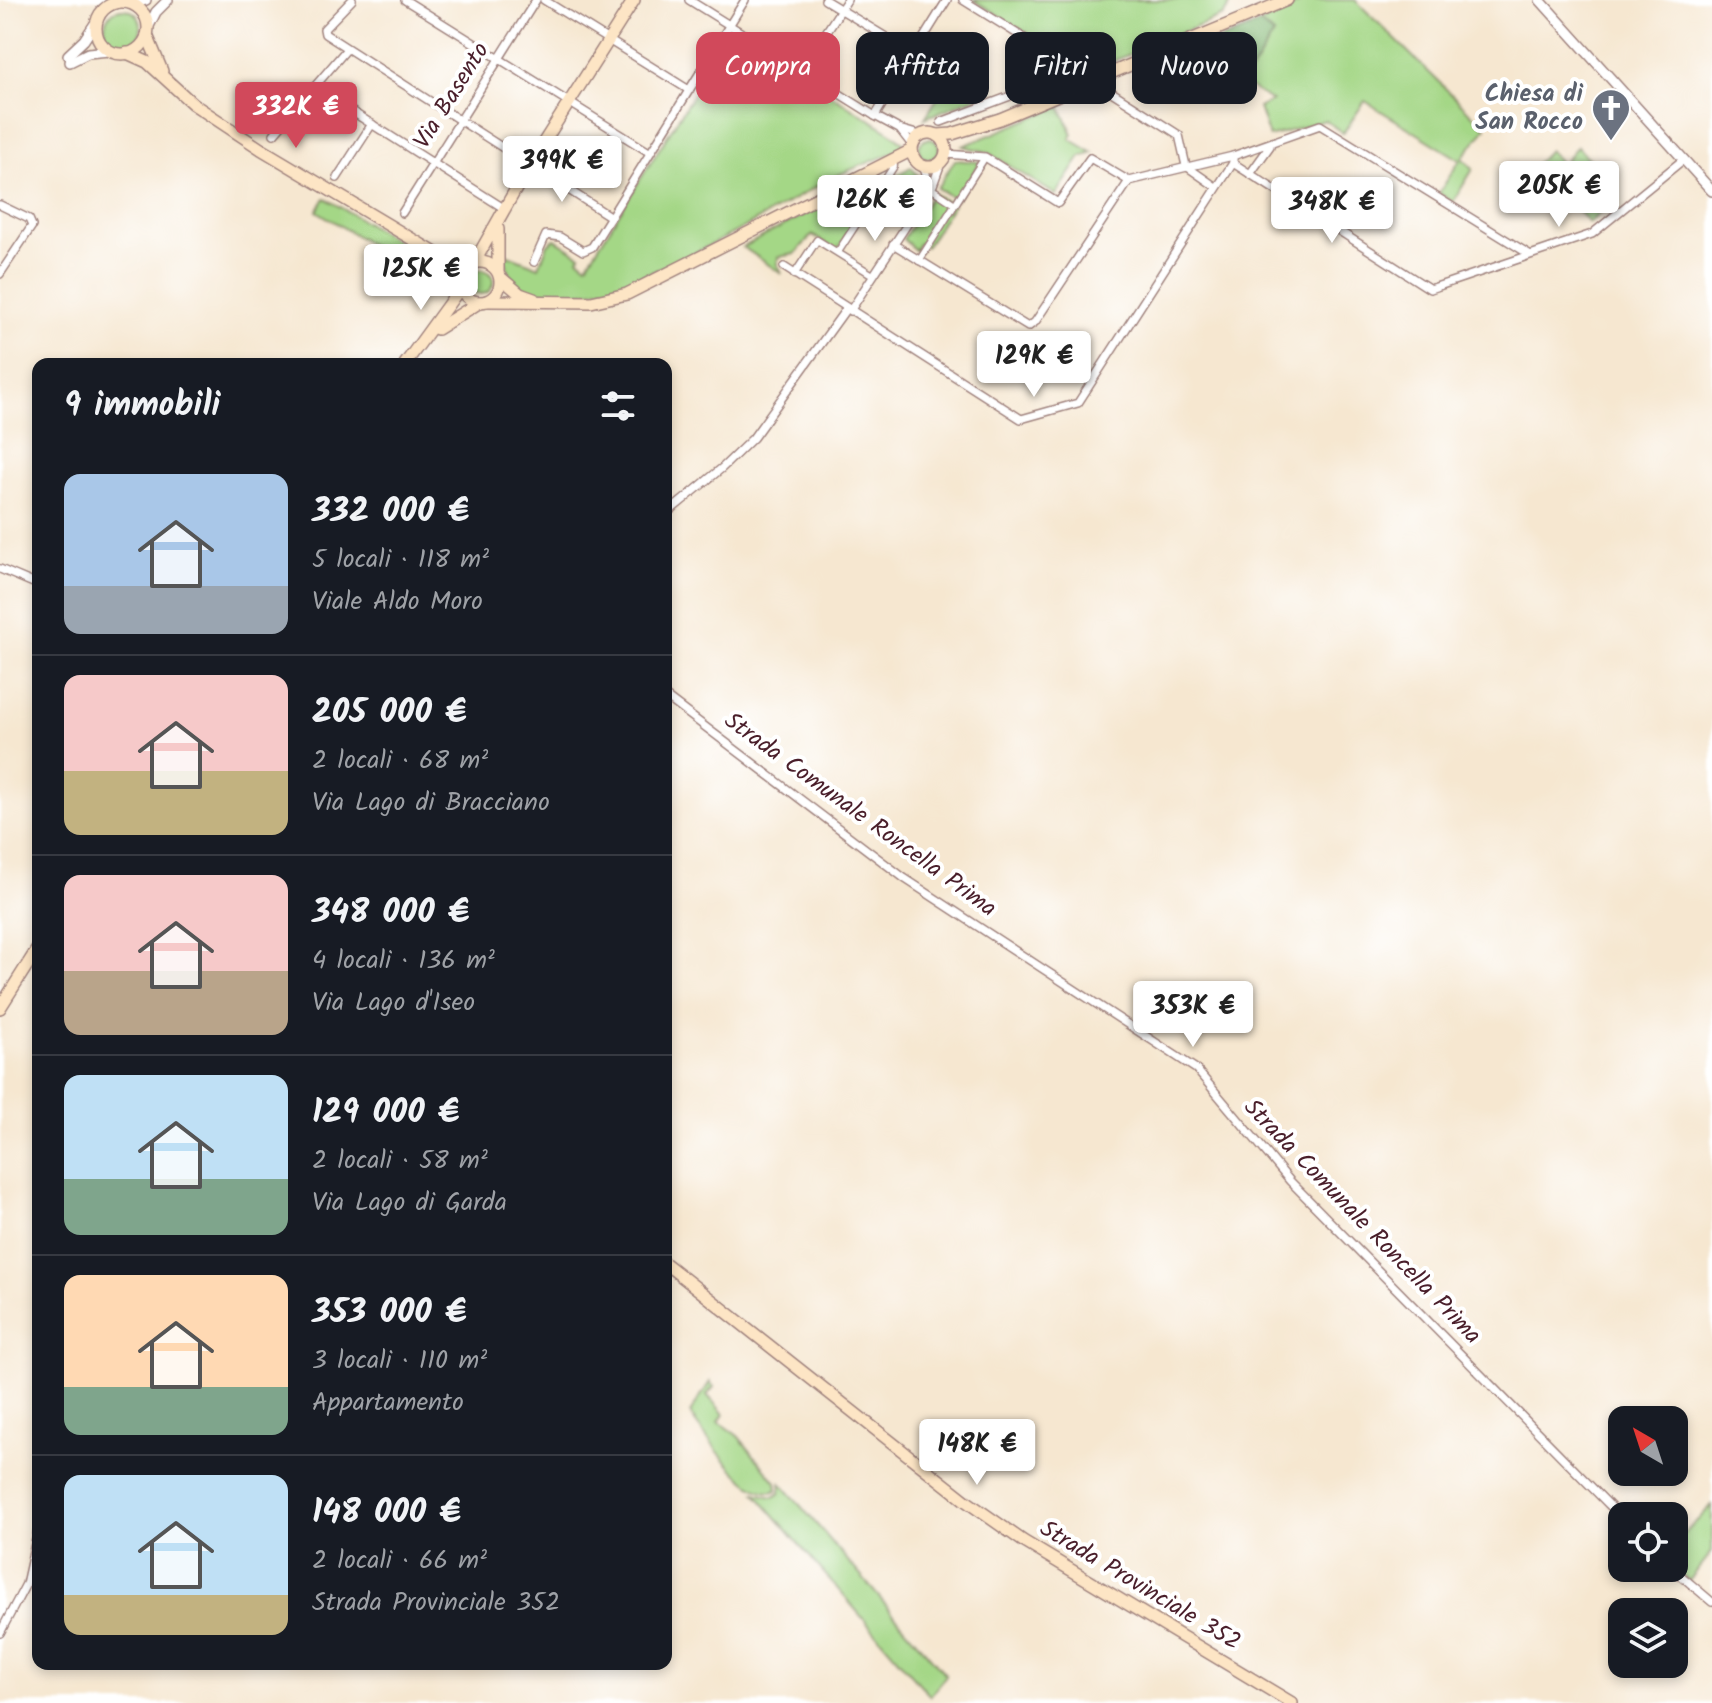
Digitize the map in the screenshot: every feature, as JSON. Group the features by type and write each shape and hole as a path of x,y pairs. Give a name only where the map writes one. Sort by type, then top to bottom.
{"main road":[{"path":"409,358 461,284 530,164 634,0"},
{"path":"437,254 468,297 484,301 591,302 642,288 864,175 892,164 912,148 920,135 952,134 1000,119 1287,0"},
{"path":"166,79 144,13 131,3 116,1 100,10 98,37 109,51 127,53 147,62 193,104 224,126 437,254 472,264 486,262 524,296 554,303"},
{"path":"127,53 136,50 148,32"},
{"path":"892,164 920,164 944,156 1000,119"},
{"path":"938,135 944,156"},
{"path":"912,148 920,164"},
{"path":"409,358 459,312 496,294 499,274 497,233 506,209"},
{"path":"0,1008 32,957"},
{"name":"Strada Provinciale 352","path":"672,1269 1012,1533 1292,1703"}],"street":[{"path":"131,3 146,0"},
{"path":"148,32 156,12 168,0"},
{"path":"352,0 324,29 325,34 611,217"},
{"path":"405,0 649,152"},
{"name":"Via Basento","path":"402,213 536,0"},
{"path":"544,0 689,90"},
{"path":"689,0 739,32"},
{"path":"534,262 546,235 560,237 583,251 590,250 745,0"},
{"path":"825,0 878,32"},
{"path":"827,32 847,0"},
{"path":"927,32 947,0"},
{"path":"941,122 1077,71 963,0"},
{"path":"1540,0 1712,191"},
{"path":"100,10 84,40 69,59 109,51"},
{"path":"274,134 346,50"},
{"path":"315,88 506,209"},
{"path":"840,95 899,129 920,135"},
{"path":"1116,95 1179,135 1186,166 1216,187"},
{"path":"875,116 883,104"},
{"path":"337,178 372,124"},
{"path":"893,244 1028,327 1035,322 1129,181 1186,166 1233,160 1320,125 1529,254"},
{"path":"899,129 912,148"},
{"path":"1250,174 1271,144"},
{"path":"672,509 753,438 873,275 929,189 944,156 985,157 1058,203 1090,158 1129,181"},
{"path":"919,261 985,157"},
{"path":"1233,160 1430,289 1599,231 1684,159"},
{"path":"784,267 1021,419 1078,403 1233,160"},
{"path":"838,252 892,164"},
{"path":"920,164 929,189 955,204"},
{"path":"864,175 918,206"},
{"path":"0,205 29,219 32,226 0,274"},
{"path":"794,275 817,240 873,275"},
{"path":"0,569 32,582"},
{"name":"Strada Comunale Roncella Prima","path":"672,702 904,878 1196,1069 1290,1181 1608,1504"},
{"path":"0,1633 29,1576 32,1561"},
{"path":"1688,1582 1712,1602"}],"green space":[{"path":"973,0 1233,0 1223,16 1184,32 1132,32 1132,53 1116,60 1116,32 1025,32"},
{"path":"1305,0 1355,0 1486,128 1462,158 1473,169 1453,202 1439,193 1460,160 1365,101 1343,133 1325,120 1269,137 1259,108 1272,101 1257,92 1257,61 1274,34 1259,24"},
{"path":"123,9 136,14 141,27 136,40 123,45 110,40 105,27 110,14"},
{"path":"1259,24 1274,34 1257,62 1257,32 1239,32"},
{"path":"696,90 696,104 840,104 840,100 903,143 903,147 830,179 677,261 590,291 552,294 520,286 510,275 503,253 539,267 548,244 555,239 580,255 578,258 587,265"},
{"path":"934,104 959,104 925,118"},
{"path":"1060,106 1073,134 1070,139 1093,153 1081,157 1056,195 987,152 963,146"},
{"path":"925,139 933,139 939,149 933,159 925,159 919,153 919,145"},
{"path":"1577,146 1601,173 1587,185 1565,161"},
{"path":"1549,150 1582,187 1563,204 1531,169"},
{"path":"955,160 980,162 956,200 937,188"},
{"path":"911,167 924,184 914,202 884,183"},
{"path":"877,182 880,185 837,250 812,235 795,254 778,257 777,265 782,274 743,247 842,195"},
{"path":"1600,183 1615,199 1589,223 1574,207"},
{"path":"933,193 953,205 926,247 919,243 916,248 920,251 916,251 903,239"},
{"path":"325,198 446,271 450,276 442,290 317,211"},
{"path":"481,270 490,273 493,282 490,291 481,294 472,291 469,282 472,273"},
{"path":"710,1382 714,1387 707,1395 724,1414 719,1422 738,1436 776,1482 777,1490 767,1492 744,1480 696,1423 690,1413"},
{"path":"781,1483 946,1675 930,1696 755,1493 774,1497 780,1493"},
{"path":"1712,1505 1712,1552 1689,1581 1688,1580 1688,1530"}],"place":[{"name":"Chiesa di San Rocco","path":"1611,142"}]}
